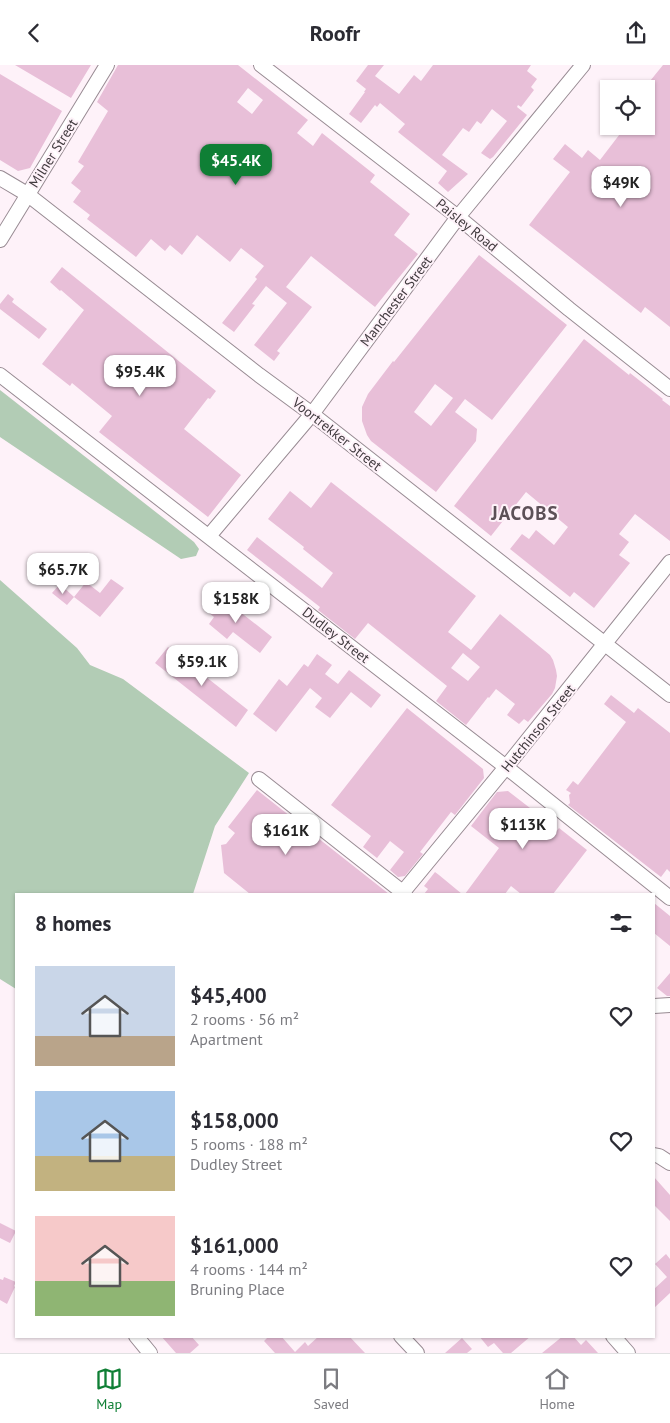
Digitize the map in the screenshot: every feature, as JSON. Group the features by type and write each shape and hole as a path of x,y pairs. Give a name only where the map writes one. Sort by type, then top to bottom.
{"street":[{"name":"Milner Street","path":"0,240 107,65"},
{"name":"Paisley Road","path":"261,65 458,217 569,309 670,389"},
{"name":"Manchester Street","path":"209,537 312,414 458,217 583,65"},
{"name":"Voortrekker Street","path":"0,178 28,194 606,643 670,695"},
{"name":"Dudley Street","path":"0,375 506,767 670,898"},
{"name":"Hutchinson Street","path":"404,893 670,562"},
{"path":"259,779 404,893"},
{"path":"655,1006 670,1005"},
{"path":"655,1155 670,1163"},
{"path":"138,1338 150,1353"},
{"path":"403,1338 414,1352"},
{"path":"615,1338 628,1353"}],"green space":[{"path":"0,390 194,542 199,549 196,556 181,559 0,437"},
{"path":"0,580 77,648 90,665 123,679 249,773 215,826 193,893 15,893 15,988 0,979"}],"building":[{"path":"15,65 91,65 71,98"},
{"path":"118,65 238,65 308,120 297,133 313,146 322,133 375,175 370,182 410,214 394,235 418,254 375,307 311,256 286,287 312,307 277,351 280,353 274,361 254,345 287,303 266,286 252,304 255,305 234,332 222,323 257,279 255,277 264,266 241,248 230,262 197,235 182,255 170,245 165,251 151,239 136,257 87,219 90,215 73,202 81,191 71,183 84,166 78,162 108,111 97,102","holes":["248,88 263,100 252,114 237,102"]},
{"path":"368,65 384,65 375,76 399,94 414,75 421,81 433,65 531,65 527,71 537,79 531,87 534,90 521,107 518,105 517,107 527,115 490,159 481,153 507,121 492,109 481,124 477,121 469,132 463,128 442,155 468,174 448,192 438,183 447,171 398,132 405,124 380,103 377,107 375,105 361,123 349,114 365,92 366,89 356,81"},
{"path":"663,65 670,65 670,327 645,307 641,313 529,225 570,172 553,159 565,144 582,158 588,150 600,160 619,135 655,135 655,80 651,80"},
{"path":"0,74 62,111 30,168 18,171 0,160"},
{"path":"479,255 567,325 492,420 465,399 455,412 477,429 476,441 436,492 371,441 362,421 362,407 368,394","holes":["435,384 453,398 431,426 414,412"]},
{"path":"62,267 216,391 210,399 208,398 184,429 241,475 208,517 99,432 112,416 72,383 70,386 42,364 84,310 50,282"},
{"path":"8,294 14,299 12,302 47,329 39,339 0,309 0,304"},
{"path":"584,339 670,406 670,541 635,514 619,534 629,542 619,555 630,563 594,608 574,592 570,597 510,549 522,534 529,539 536,530 554,545 568,527 526,492 491,536 454,506"},
{"path":"331,482 476,596 448,632 471,650 500,614 550,655 557,676 555,688 528,722 524,719 519,724 507,715 515,704 496,689 466,725 436,701 447,686 368,623 355,639 318,610 320,607 247,550 257,537 322,588 333,573 268,519 290,491 311,508","holes":["463,653 480,667 468,681 451,668"]},
{"path":"111,579 124,588 100,617 74,597 86,582 100,593"},
{"path":"60,584 74,597 67,605 52,593"},
{"path":"216,593 272,637 260,653 233,632 227,639 209,624 214,617 204,609"},
{"path":"168,647 248,710 236,727 155,663"},
{"path":"317,654 332,665 325,674 338,684 349,670 381,695 371,708 351,692 330,718 315,707 322,698 310,688 276,732 253,714 279,679 287,686 304,664 308,667"},
{"path":"611,695 634,713 638,708 670,733 670,872 667,869 661,877 568,805 571,793 566,790 573,781 578,785 626,722 604,704"},
{"path":"407,708 483,769 484,778 455,815 451,812 420,852 423,854 405,876 398,877 390,870 404,852 390,841 377,858 363,847 371,836 331,805"},
{"path":"257,790 388,893 249,893 224,873 221,845 226,844 235,833 228,827"},
{"path":"508,791 530,808 527,811 555,833 559,828 587,850 554,893 520,893 511,886 506,893 466,893 499,848 471,826 497,792"},
{"path":"435,872 461,893 425,893 428,889 424,886"},
{"path":"655,904 670,916 670,946 655,934"},
{"path":"670,973 670,996 667,996 657,988"},
{"path":"655,1178 670,1195 670,1221 655,1206"},
{"path":"0,1223 15,1230 10,1243 0,1238"},
{"path":"666,1254 670,1259 670,1293 655,1307 655,1288 667,1277 655,1264"},
{"path":"4,1277 15,1282 15,1287 7,1304 0,1300 0,1279 3,1280"},
{"path":"163,1338 193,1338 199,1345 190,1353 176,1353"},
{"path":"267,1338 283,1338 295,1352 305,1342 308,1346 317,1338 351,1338 365,1353 275,1353 264,1341"},
{"path":"462,1338 472,1349 467,1353 445,1353"},
{"path":"481,1338 529,1338 511,1353 503,1353 494,1343 488,1347"},
{"path":"561,1338 575,1338 581,1345 586,1340 598,1353 542,1353"}],"district":[{"name":"JACOBS","path":"525,513"}]}
